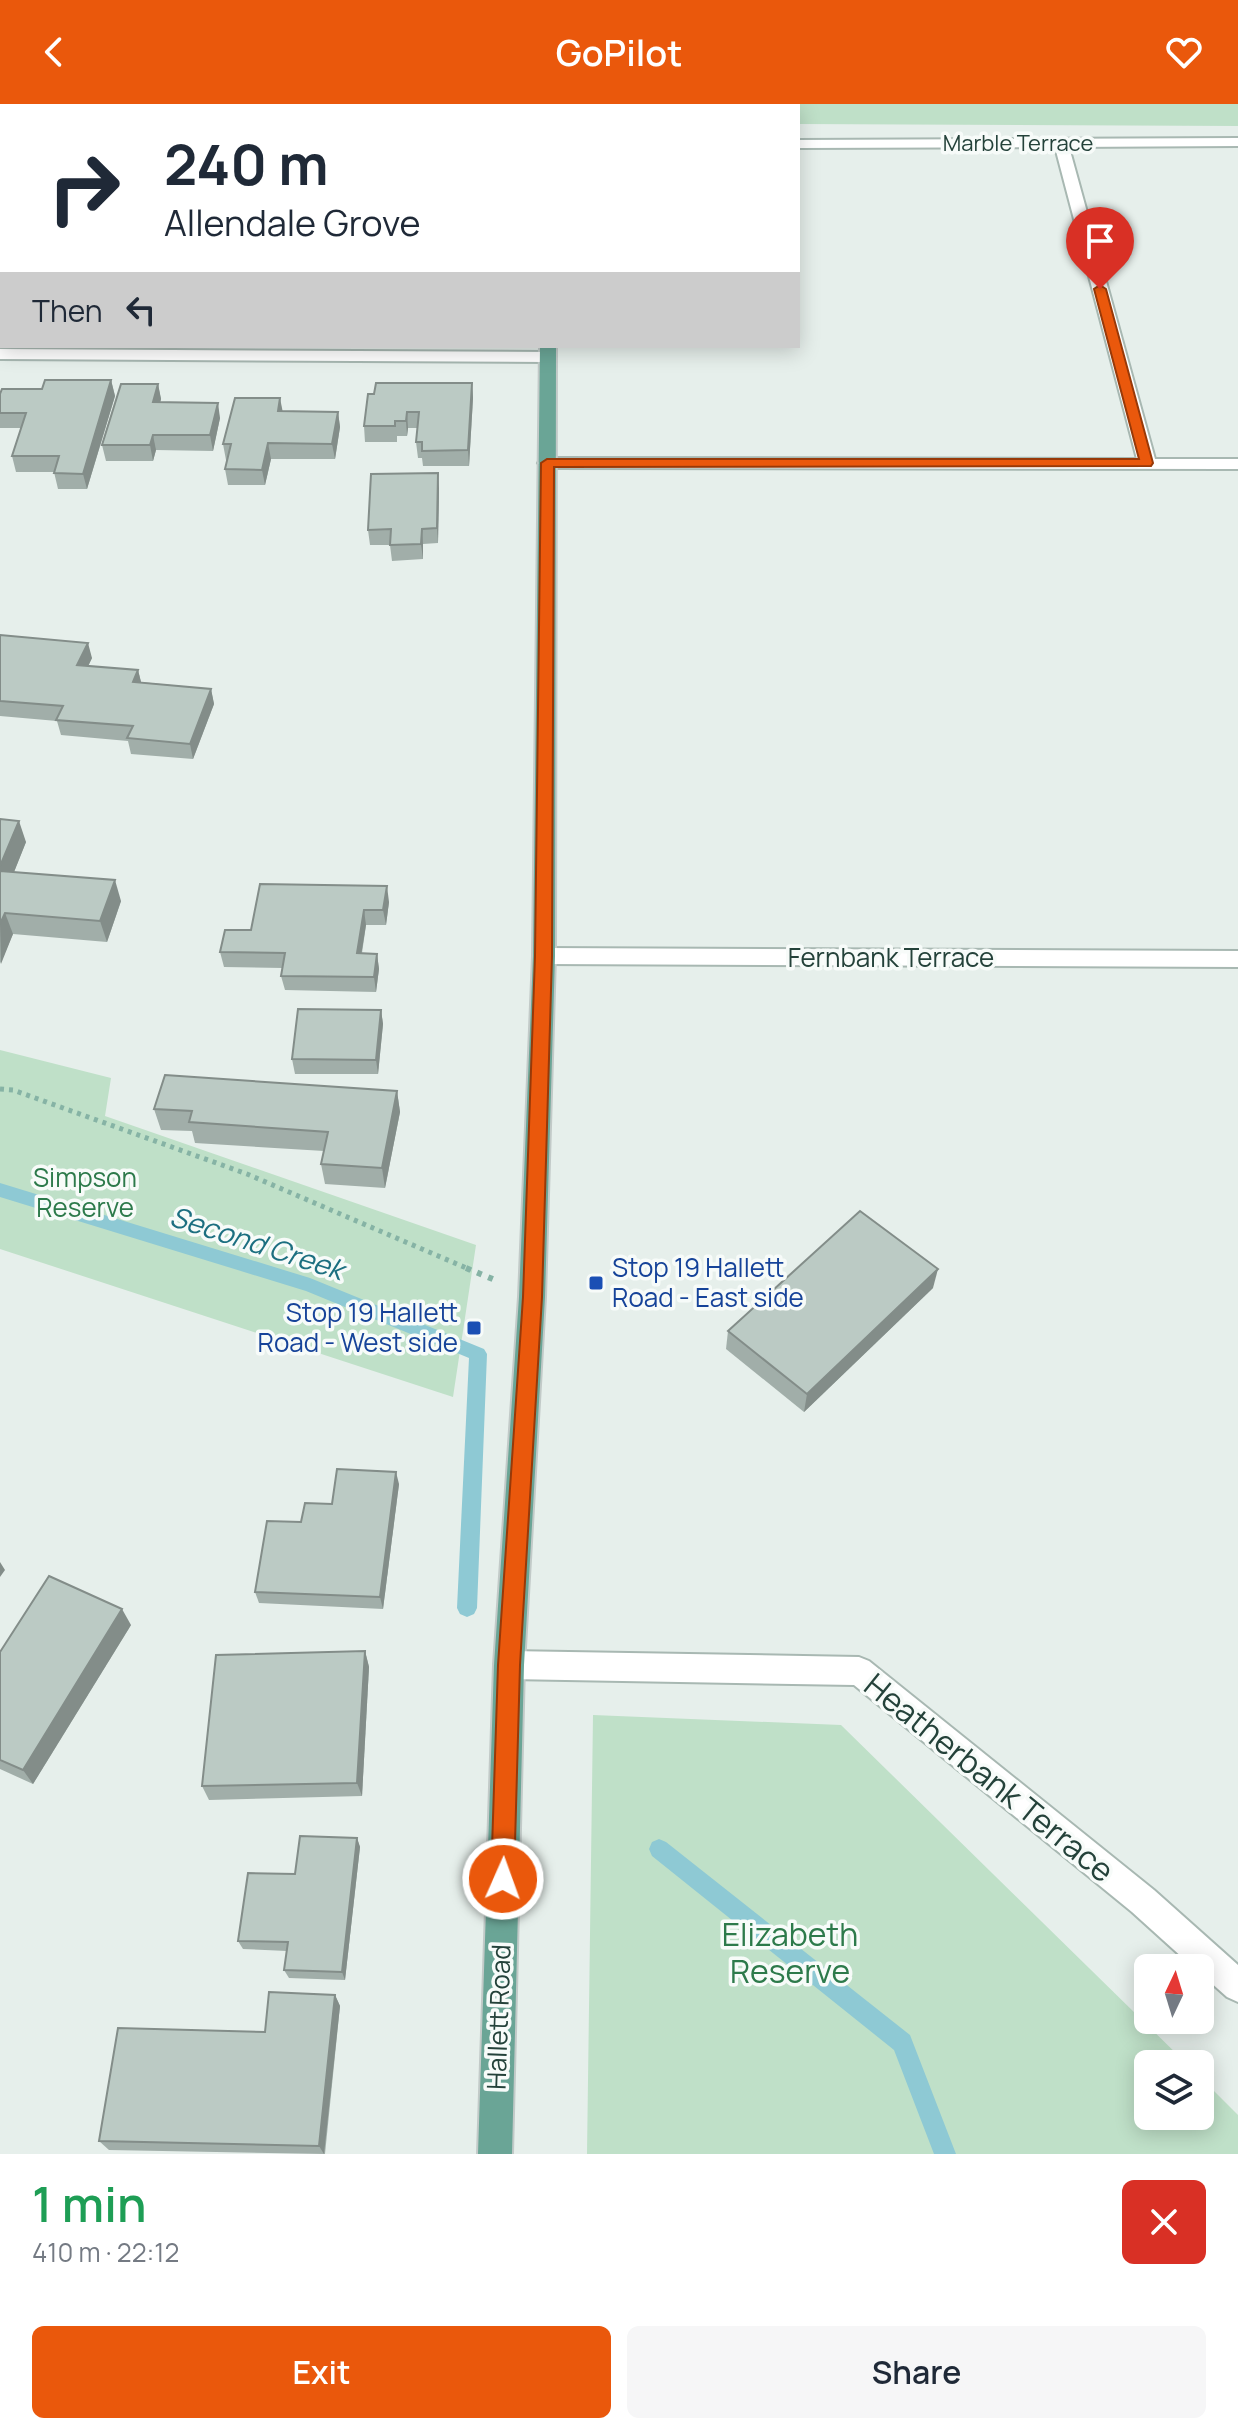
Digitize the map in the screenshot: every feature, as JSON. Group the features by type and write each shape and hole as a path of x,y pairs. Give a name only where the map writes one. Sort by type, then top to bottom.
{"main road":[{"name":"Hallett Road","path":"495,2154 509,1665 532,1297 544,956 548,351"}],"street":[{"name":"Marble Terrace","path":"800,144 1238,142"},
{"path":"1061,143 1147,463"},
{"path":"0,354 548,351"},
{"path":"547,463 1238,464"},
{"name":"Fernbank Terrace","path":"544,956 1238,959"},
{"name":"Heatherbank Terrace","path":"509,1665 859,1671 1143,1901 1238,1986"}],"path":[{"path":"0,1089 13,1090 247,1174 532,1297"}],"green space":[{"path":"800,104 1238,104 1238,126 800,124"},
{"name":"Simpson Reserve","path":"0,1050 111,1078 105,1116 476,1245 453,1397 0,1249"},
{"name":"Elizabeth Reserve","path":"593,1715 841,1725 1134,2012 1134,2034 1156,2034 1173,2050 1134,2050 1134,2130 1214,2130 1214,2091 1238,2115 1238,2154 587,2154"}],"building":[{"path":"45,380 111,380 83,474 54,473 59,456 12,456 26,413 0,413 2,389 42,389"},
{"path":"376,383 472,383 468,450 422,451 422,442 416,442 419,412 407,412 406,421 395,421 395,426 364,426 368,394 374,394"},
{"path":"121,384 158,384 153,402 218,403 210,435 153,435 150,445 102,445"},
{"path":"235,398 280,398 278,411 338,412 332,444 268,443 262,470 225,469 231,444 223,444"},
{"path":"438,473 437,528 422,529 421,544 390,545 391,529 368,530 371,474"},
{"path":"0,635 88,643 77,665 138,670 133,682 211,689 190,744 127,738 133,726 56,720 63,706 0,701"},
{"path":"0,819 19,821 0,866"},
{"path":"0,871 115,880 100,921 5,913 0,924"},
{"path":"260,884 387,886 383,910 364,910 357,953 377,954 374,977 281,976 285,953 220,952 225,930 251,930"},
{"path":"298,1009 381,1010 376,1060 292,1059"},
{"path":"165,1075 397,1091 382,1168 321,1164 328,1132 189,1122 192,1111 154,1109"},
{"path":"860,1211 938,1269 807,1394 728,1331"},
{"path":"337,1469 396,1472 380,1597 255,1592 267,1521 301,1522 305,1503 332,1504"},
{"path":"49,1576 122,1609 23,1770 0,1760 0,1652"},
{"path":"365,1651 357,1783 202,1786 216,1655"},
{"path":"300,1836 357,1838 342,1972 284,1970 288,1942 238,1941 248,1873 295,1874"},
{"path":"269,1992 335,1995 319,2146 99,2141 118,2028 265,2032"}],"waterway":[{"name":"Second Creek","path":"0,1190 310,1285 478,1354 467,1608"},
{"name":"Second Creek","path":"659,1849 902,2043 945,2154"}],"place":[{"name":"Stop 19 Hallett Road - East side","path":"596,1283"},
{"name":"Stop 19 Hallett Road - West side","path":"474,1328"}],"route":[{"path":"503,1879 509,1665 532,1297 544,956 547,463 1147,463 1100,289"}]}
